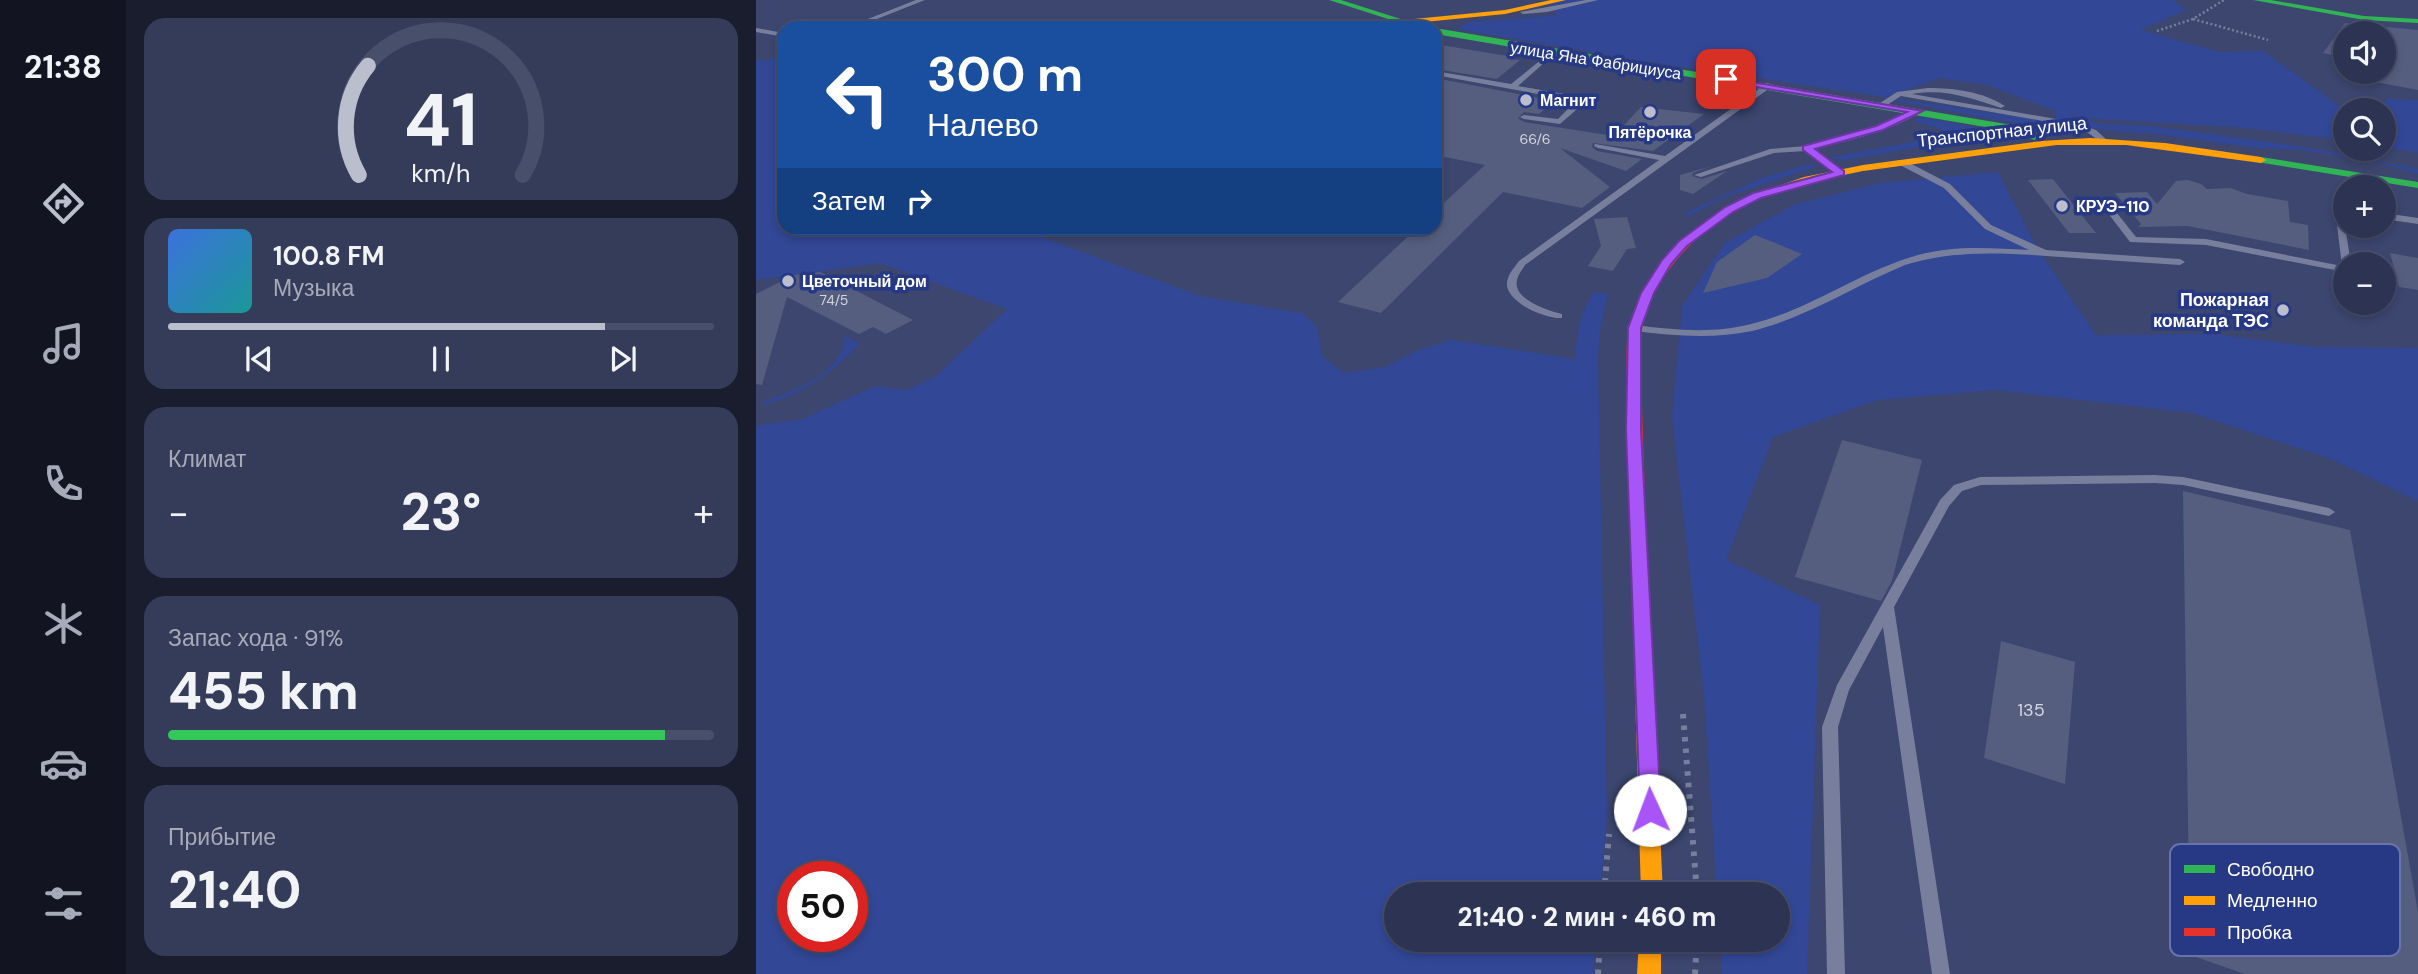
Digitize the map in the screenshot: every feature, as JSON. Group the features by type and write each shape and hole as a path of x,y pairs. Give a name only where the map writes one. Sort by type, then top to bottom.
{"main road":[{"path":"1333,0 1401,21"},
{"path":"1414,21 1505,12 1562,0"},
{"path":"2257,0 2337,15 2418,21"},
{"name":"улица Яна Фабрициуса","path":"1442,32 1658,71 1770,85 2018,129 2044,144"},
{"name":"Транспортная улица","path":"1652,882 1634,430 1635,328 1647,293 1666,262 1705,224 1757,195 1840,173 1901,162 2044,144 2104,141 2164,145 2418,185"},
{"path":"1649,974 1650,952"}],"lane":[{"path":"867,21 922,0"},
{"path":"1505,12 1547,10 1595,0"},
{"path":"756,30 777,34"},
{"path":"1512,87 1552,53"},
{"path":"1442,74 1576,98 1581,102 1560,122 1524,117"},
{"path":"1558,316 1542,312 1517,296 1512,286 1513,276 1522,264 1578,220 1770,85"},
{"path":"1881,104 1900,94 2073,124 2093,132 2104,141"},
{"path":"1698,175 1773,151 1807,148 1880,128 1918,111"},
{"path":"1598,146 1668,159"},
{"path":"1807,148 1840,173"},
{"path":"1901,162 1947,186 1988,227 2044,253"},
{"path":"2102,200 2133,240 2206,242 2333,264"},
{"path":"2396,218 2418,222"},
{"path":"1635,328 1731,332 1770,322 1922,257 1970,252 2044,253 2180,262"},
{"path":"1836,974 1830,727 1842,690 1944,503 1958,488 1980,481 2155,479 2183,481 2329,512"},
{"path":"1887,607 1941,974"}],"path":[{"path":"2157,31 2193,19 2224,0"},
{"path":"2193,19 2268,40"},
{"path":"1683,704 1696,882"},
{"path":"1605,882 1610,827"},
{"path":"1598,974 1599,952"},
{"path":"1696,974 1697,952"}],"shaded area":[{"path":"1547,0 2173,0 2186,10 2141,30 2219,52 2263,51 2333,101 2333,139 2237,127 2095,119 2069,115 2101,124 2151,126 2304,147 2333,153 2333,155 2103,130 2055,119 2056,111 1987,85 1940,78 1887,97 2058,123 2077,130 2048,129 1885,97 1644,61 1457,29 1469,22 1557,15"},
{"path":"777,57 777,235 1036,235 1200,296 1302,313 1317,327 1322,356 1344,373 1385,367 1419,350 1451,340 1575,359 1580,324 1589,300 1594,292 1608,294 1600,329 1598,360 1607,818 1601,882 1384,882 1384,952 1595,952 1593,974 756,974 756,426 803,419 875,386 907,390 935,377 1007,309 880,263 756,280 756,60"},
{"path":"2396,99 2418,100 2418,153 2396,149"},
{"path":"1920,117 1979,128 1988,135 1845,160 1827,158 1955,134 1914,121"},
{"path":"2371,161 2377,161 2418,169 2418,174"},
{"path":"1809,164 1818,166 1725,197 1689,216 1683,214 1759,179"},
{"path":"1998,172 2037,248 2096,335 2213,334 2317,347 2418,348 2418,501 2329,458 2192,413 1996,390 1877,400 1773,437 1726,560 1820,605 1807,974 1722,974 1721,952 1790,952 1790,882 1716,882 1704,695 1672,417 1682,306 1725,243 1793,205 1881,183"},
{"path":"845,336 860,344 838,364 803,389 777,401 762,404 808,383 828,369 842,351"}],"building":[{"path":"2396,28 2418,30 2418,90 2386,84 2396,84"},
{"path":"2333,39 2333,55 2323,53"},
{"path":"1442,45 1520,60 1497,79 1442,70"},
{"path":"1442,79 1554,101 1539,114 1524,112 1518,118 1524,122 1614,136 1641,107 1704,114 1653,151 1593,143 1592,147 1597,151 1642,159 1626,171 1560,148 1610,187 1582,208 1503,192 1381,313 1338,302 1410,235 1442,235 1442,205 1485,165 1442,156"},
{"path":"1712,166 1693,173 1692,176 1702,179 1727,171 1693,194 1680,190 1680,175"},
{"name":"КРУЭ-110","path":"2053,179 2096,233 2069,233 2028,180"},
{"path":"2188,180 2207,189 2231,188 2247,194 2288,201 2290,222 2308,225 2309,250 2188,226 2138,227 2141,224 2115,193 2147,192 2157,204 2176,181"},
{"path":"1627,217 1636,248 1627,249 1613,271 1588,266 1601,246 1594,219"},
{"path":"1755,235 1802,254 1767,278 1703,293 1717,262"},
{"path":"2396,254 2418,258 2418,290 2399,287"},
{"path":"820,272 913,320 886,334 873,327 859,334 787,297 762,385 756,384 756,294 794,275"},
{"path":"1842,440 1922,460 1892,581 1881,601 1795,577"},
{"path":"2183,491 2350,530 2418,912 2418,974 2245,974 2193,956 2400,956 2400,844 2188,844"},
{"path":"2001,641 2075,662 2065,784 1984,758"}],"traffic: fast":[{"path":"1333,0 1402,21"},
{"path":"2257,0 2364,18 2418,21"},
{"path":"1442,32 2018,129 2034,137"},
{"path":"2261,160 2418,185"}],"traffic: slow":[{"path":"1414,21 1505,12 1562,0"},
{"path":"1755,196 1835,173 2057,142 2126,142 2261,160"},
{"path":"1638,525 1652,882"},
{"path":"1649,974 1650,952"}],"traffic: jam":[{"path":"1638,525 1633,349 1643,304 1653,283 1681,248 1715,219 1755,196"}],"place":[{"name":"Магнит","path":"1526,100"},
{"name":"Пятёрочка","path":"1650,112"},
{"name":"КРУЭ-110","path":"2062,206"},
{"name":"Цветочный дом","path":"788,281"},
{"name":"Пожарная команда ТЭС","path":"2283,310"}],"route":[{"path":"1650,810 1634,430 1635,328 1647,293 1666,262 1683,243 1705,224 1729,209 1757,195 1840,173 1807,148 1880,128 1918,111 1726,79"}]}
